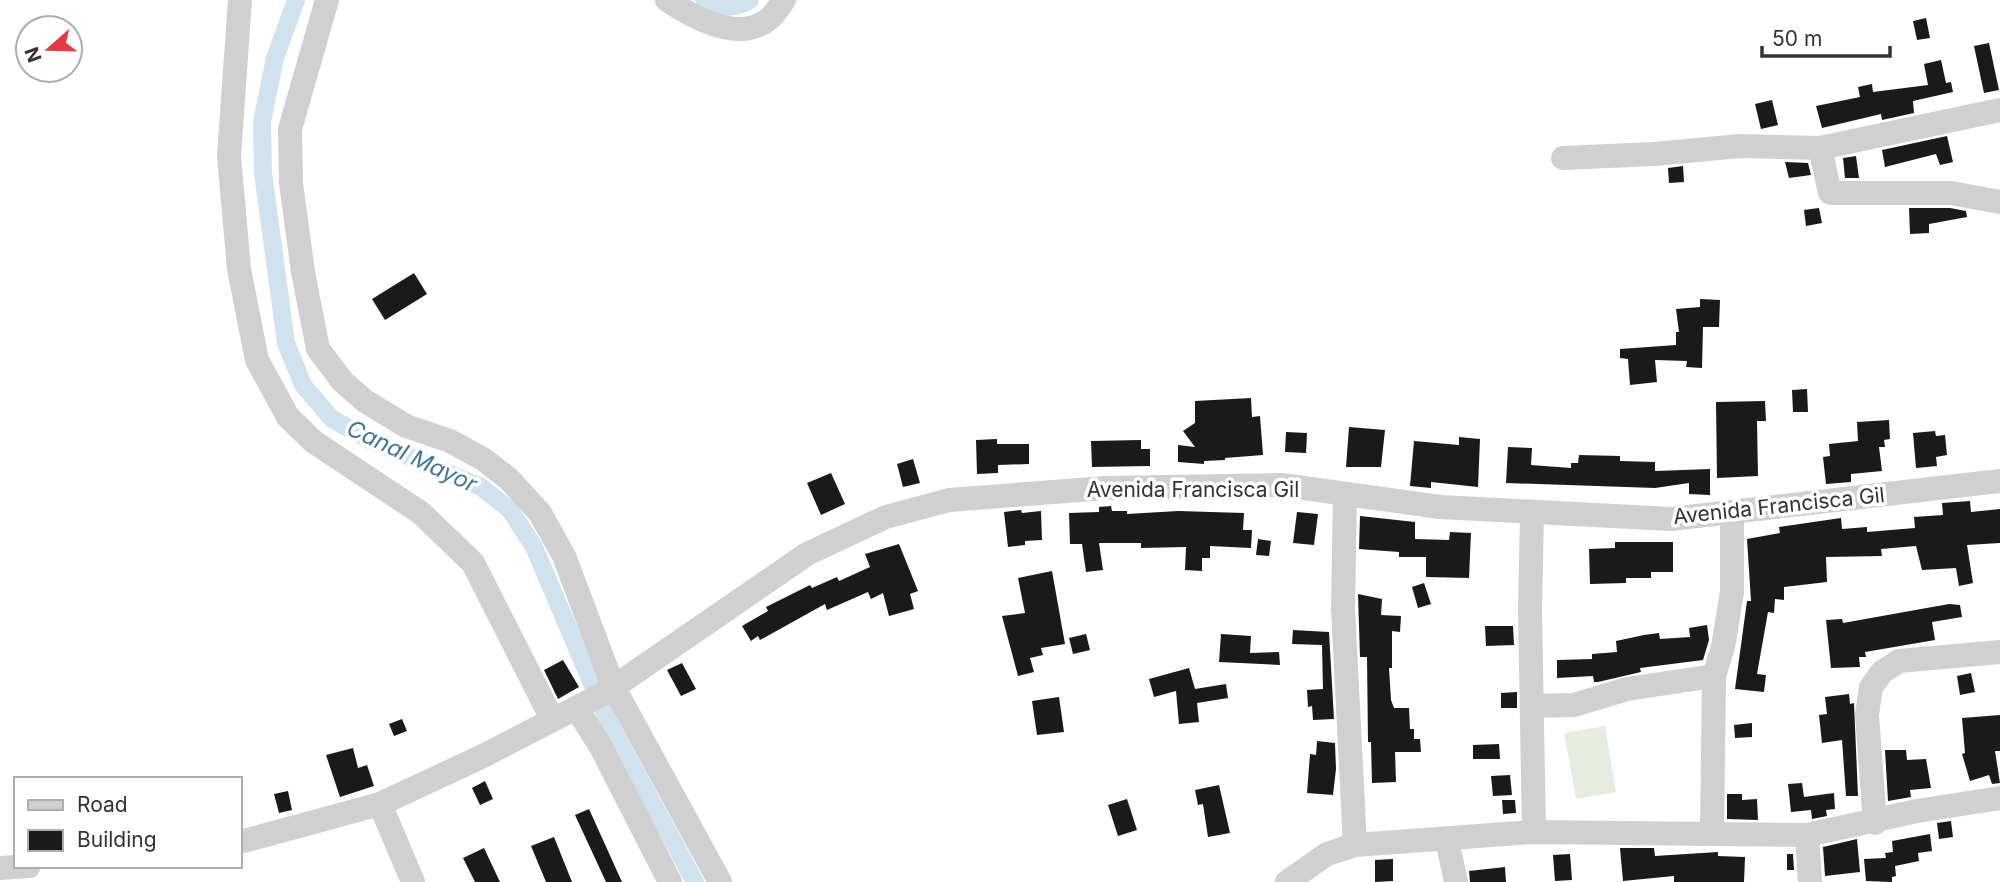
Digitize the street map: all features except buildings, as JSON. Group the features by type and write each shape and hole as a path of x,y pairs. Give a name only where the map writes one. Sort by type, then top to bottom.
{"street":[{"path":"240,0 229,156 239,270 257,360 288,417 314,442 421,513 473,563 552,719"},
{"path":"327,0 290,129 291,183 303,272 318,349 342,382 365,401 406,426 450,441 483,459 509,479 540,513 564,556 595,697 601,747 670,882"},
{"path":"667,0 695,18 723,27 744,27 770,18 783,0"},
{"path":"1563,158 1654,154 1740,146 1820,148 2000,110"},
{"path":"1820,148 1830,193 1951,193 2000,202"},
{"name":"Avenida Francisca Gil","path":"242,841 380,804 483,756 595,697 807,554 886,517 949,500 1105,488 1282,485 1440,507 1532,514 1671,519 2000,481"},
{"path":"1345,494 1343,608 1355,845"},
{"path":"1532,514 1534,832"},
{"path":"1712,834 1714,676 1723,647 1732,592 1732,514"},
{"path":"1874,823 1867,715 1871,687 1882,671 1899,661 2000,652"},
{"path":"1532,706 1574,705 1627,689 1714,676"},
{"path":"595,697 720,882"},
{"path":"1287,882 1327,854 1355,845 1534,832 1807,835 1874,823 1916,811 2000,798"},
{"path":"380,804 413,882"},
{"path":"1807,835 1811,882"},
{"path":"1447,840 1456,882"}],"shaded area":[{"path":"1605,726 1616,792 1576,799 1564,733"}],"waterway":[{"name":"Canal Mayor","path":"296,0 275,58 262,122 263,173 286,343 303,385 332,419 370,440 481,487 510,510 534,547 607,719 695,882"},
{"name":"Canal Mayor","path":"704,0 727,7 750,0"}]}
